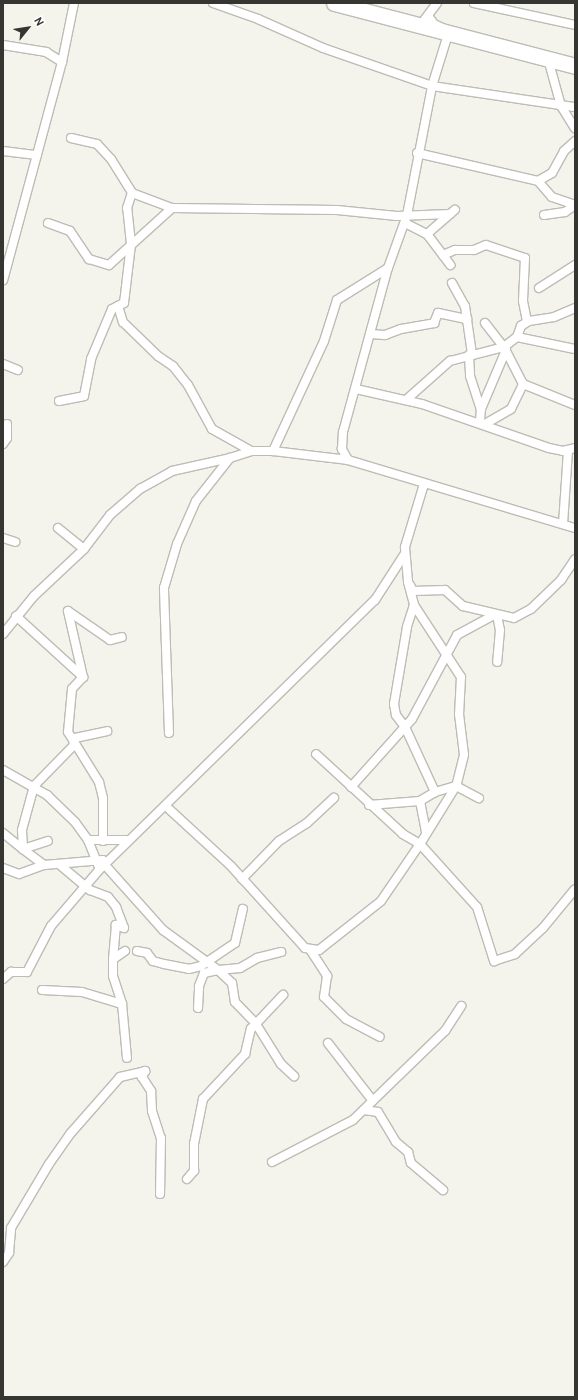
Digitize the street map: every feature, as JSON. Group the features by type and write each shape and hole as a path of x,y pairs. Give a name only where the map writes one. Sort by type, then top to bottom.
{"highway":[{"path":"334,3 411,23 449,31 575,66"}],"street":[{"path":"3,280 5,265 62,62 74,3"},
{"path":"213,3 258,19 323,48 432,86 575,107"},
{"path":"411,23 429,18 437,3"},
{"path":"474,3 516,7 575,24"},
{"path":"348,460 342,450 343,432 356,390 388,268 406,219 417,153 432,86 449,31 434,24 429,18"},
{"path":"3,45 46,52 62,62"},
{"path":"548,59 562,106 575,128"},
{"path":"71,138 97,144 111,159 132,193 172,208 337,210 406,219 453,212 427,234"},
{"path":"538,182 552,173 564,151 575,141"},
{"path":"564,151 575,149"},
{"path":"3,151 37,155"},
{"path":"417,153 538,182 552,197 575,205"},
{"path":"59,401 84,396 91,359 112,309 124,303 131,244 127,208 132,193"},
{"path":"544,215 565,212 575,205"},
{"path":"48,223 70,231 89,259 109,266 131,244 172,208"},
{"path":"406,219 427,234 432,245 443,255 450,265"},
{"path":"443,255 455,250 474,250 486,246 525,258 522,301 527,322"},
{"path":"539,288 575,265"},
{"path":"273,451 324,341 337,300 388,268"},
{"path":"452,283 465,306 471,355 470,376 480,409 482,423"},
{"path":"118,306 123,322 158,356 173,366 188,385 212,429 251,451"},
{"path":"480,409 498,373 501,355 505,348 517,337 521,326 527,322 554,317 575,308"},
{"path":"370,334 385,335 401,329 434,323 438,313 467,319"},
{"path":"485,323 505,348 523,384 575,405"},
{"path":"517,337 575,349"},
{"path":"406,400 447,362 505,348"},
{"path":"3,364 18,370"},
{"path":"482,423 511,409 523,384"},
{"path":"356,390 406,400 482,423 549,448 571,449 563,524"},
{"path":"3,444 7,438 7,424"},
{"path":"3,634 16,616 84,549 110,515 150,482 172,471 230,458 251,451 273,451 348,460 575,528"},
{"path":"169,734 164,588 177,544 196,501 230,458"},
{"path":"3,979 7,971 27,972 48,930 86,886 103,863 375,600 404,555 424,484"},
{"path":"58,528 84,549"},
{"path":"3,538 15,542"},
{"path":"312,951 324,948 373,909 420,844 426,832 456,786 464,755 459,714 461,680 448,654 414,605 408,582 404,555"},
{"path":"408,582 413,591 445,590 463,606 496,615 514,618 531,608 561,580 575,559"},
{"path":"414,605 406,627 394,704 396,715 405,727 435,792"},
{"path":"83,677 68,611 110,640 122,637"},
{"path":"351,787 405,727 448,654 457,635 496,615"},
{"path":"496,615 500,630 498,662"},
{"path":"16,616 83,677"},
{"path":"83,677 72,689 68,711 68,732 75,738 99,782 103,798 103,841"},
{"path":"75,738 107,731"},
{"path":"23,849 22,830 34,786 73,746 75,738"},
{"path":"316,754 369,805 403,834 420,844 477,907 485,925 490,955 494,961 515,954 543,928 575,889"},
{"path":"3,770 34,786 76,822 103,863 163,930 208,961 232,983 236,1002 256,1024 281,1064 294,1076"},
{"path":"369,805 420,801 435,792 456,786 478,798"},
{"path":"242,879 279,841 307,823 334,798"},
{"path":"420,801 426,832"},
{"path":"169,809 242,879 305,948 312,951 327,976 324,997 346,1019 380,1037"},
{"path":"3,833 44,865"},
{"path":"88,840 126,840"},
{"path":"23,849 48,841"},
{"path":"3,868 19,874 44,865 103,863"},
{"path":"60,865 86,886 108,898 123,922 123,928 116,926 113,976 122,1004 127,1058"},
{"path":"137,951 147,953 153,961 189,969 208,961 235,943 243,909"},
{"path":"113,959 125,950"},
{"path":"198,1008 199,986 204,973 240,968 257,958 281,952"},
{"path":"42,990 82,992 122,1004"},
{"path":"187,1180 194,1171 194,1144 203,1098 245,1054 251,1029 283,995"},
{"path":"272,1162 299,1145 330,1134 364,1110 445,1031 462,1006"},
{"path":"328,1043 373,1101"},
{"path":"3,1262 9,1253 11,1228 49,1164 70,1134 120,1077 145,1071 142,1077 151,1091 152,1111 161,1138 160,1194"},
{"path":"364,1110 378,1112 396,1142 408,1152 411,1163 443,1190"}]}
